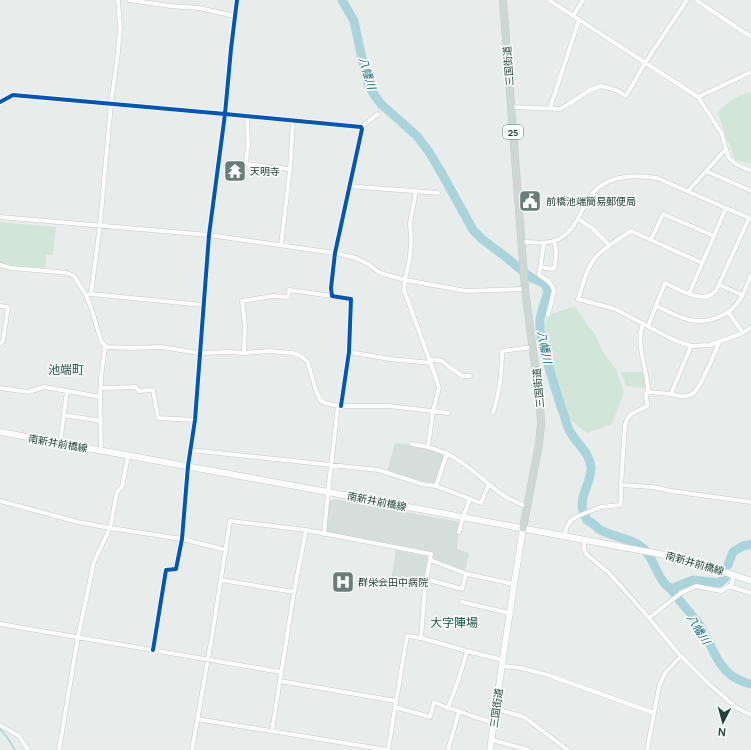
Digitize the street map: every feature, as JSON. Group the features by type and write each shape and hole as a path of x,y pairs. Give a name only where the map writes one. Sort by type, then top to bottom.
{"main road":[{"name":"三国街道","path":"490,750 509,613 539,444 541,424 540,404 525,289 503,0"},
{"name":"南新井前橋線","path":"0,432 632,548 693,562 751,581"}],"street":[{"path":"101,451 100,398 105,346 102,341 88,294 100,225 120,28 118,0"},
{"path":"129,0 170,6 199,8 235,16"},
{"path":"153,650 166,570 176,569 182,539 188,466 195,420 209,235 225,114 237,0"},
{"path":"549,0 698,97 722,134 729,158 736,164 751,171"},
{"path":"572,16 583,0"},
{"path":"512,107 560,109 590,90 600,86 616,90 626,96 687,0"},
{"path":"696,0 751,37"},
{"path":"550,108 579,20"},
{"path":"698,97 751,72"},
{"path":"0,102 13,95 361,127 378,114"},
{"path":"247,116 248,144 246,164 290,169"},
{"path":"281,245 290,169 293,120"},
{"path":"332,296 331,288 336,253 362,129 361,127"},
{"path":"688,192 726,150"},
{"path":"706,171 751,191"},
{"path":"522,242 548,243 559,239 570,231 587,201 602,185 620,178 632,176 657,178 750,219 720,285 716,290 708,296 698,297 665,283 648,326"},
{"path":"349,186 438,193"},
{"path":"416,191 410,223 410,257 404,290 439,388 433,411 428,447"},
{"path":"689,294 726,208"},
{"path":"651,240 663,214 714,236"},
{"path":"0,217 209,235 336,253 356,258 368,264 380,273 405,280 466,291 525,289"},
{"path":"578,219 592,228 609,245"},
{"path":"702,263 631,232 609,245 595,258 588,270 578,299 615,309 674,340 691,346 719,343 751,328"},
{"path":"540,267 552,269 555,267 556,251 554,241"},
{"path":"544,243 539,275 547,280 553,287 554,291 548,315"},
{"path":"0,265 11,268 67,273 74,276 88,294 204,305"},
{"path":"656,306 688,320 701,322 716,318 728,312 740,299 751,275"},
{"path":"720,285 742,295"},
{"path":"244,353 245,325 242,301 273,296 288,297 289,290 338,298 351,298 349,352 331,464 324,534"},
{"path":"0,306 8,307 3,341 0,344"},
{"path":"728,312 743,333"},
{"path":"565,536 566,528 571,520 601,508 620,504 626,420 629,416 647,406 648,403 646,394 648,392 648,384 642,357 640,330 643,323"},
{"path":"648,392 671,394 681,397 693,394 700,386 719,343"},
{"path":"105,346 130,348 161,347 199,353 244,353 270,351 292,353 301,356 307,362 316,390 325,404 340,406 389,406 448,413"},
{"path":"671,394 691,346"},
{"path":"493,413 499,393 502,369 502,351 533,347"},
{"path":"349,352 390,359 442,361 462,376 470,376"},
{"path":"101,388 136,387 139,391 153,390 158,418 195,420"},
{"path":"0,388 28,392 44,388 100,398"},
{"path":"60,443 67,391"},
{"path":"64,415 101,421"},
{"path":"412,444 447,453 466,465 507,498 527,507"},
{"path":"190,450 378,470 422,484 436,486 481,503 489,484"},
{"path":"436,486 447,453"},
{"path":"59,750 78,637 94,562 110,528 117,492 122,487 128,456"},
{"path":"621,485 652,487 751,502"},
{"path":"459,532 470,499"},
{"path":"0,501 78,522 182,539 226,550"},
{"path":"192,750 230,521 306,530 431,554 425,587 421,638"},
{"path":"272,731 294,592 306,530"},
{"path":"584,540 584,549 586,554 609,573 681,656 719,694 737,708 751,715"},
{"path":"430,560 466,574 514,584"},
{"path":"426,579 462,589 466,574"},
{"path":"731,587 734,575"},
{"path":"221,580 294,592"},
{"path":"649,618 681,593 696,586 721,591 728,586 751,593"},
{"path":"462,602 509,613"},
{"path":"0,624 281,672"},
{"path":"197,719 388,750 406,636 421,638 548,675 654,713"},
{"path":"448,708 467,651"},
{"path":"647,750 659,687 665,673 681,656"},
{"path":"280,681 396,701"},
{"path":"395,707 430,717 434,702 494,723"},
{"path":"496,709 524,716 568,750"},
{"path":"448,750 459,711"},
{"path":"0,725 19,736 28,750"},
{"path":"492,740 528,750"}],"shaded area":[{"path":"395,443 412,445 443,453 444,455 435,484 426,483 387,471"},
{"path":"335,499 460,522 457,533 459,535 457,549 469,553 465,571 432,558 433,553 328,532 326,530 329,501"},
{"path":"396,550 426,556 428,558 424,578 411,577 408,590 390,586"}],"green space":[{"path":"751,92 751,164 736,160 733,156 718,112 733,99"},
{"path":"0,222 56,227 53,255 46,255 45,268 12,266 0,263"},
{"path":"575,306 594,333 603,352 616,369 624,392 612,424 587,433 568,418 559,393 554,369 539,338 549,315"},
{"path":"621,372 642,372 646,383 646,388 626,386"}],"waterway":[{"name":"八幡川","path":"342,0 354,21 366,77 373,93 381,104 417,136 429,152 473,230 482,239 530,277 545,284 548,292 540,319 540,331 544,351 569,430 586,453 590,462 591,473 582,502 582,508 588,521 604,532 633,542 644,549 662,580 698,623 722,666 734,677 751,684"},
{"path":"728,565 733,552 743,546 751,544"},
{"path":"671,589 693,580 719,583 725,578"},
{"path":"0,729 15,750"}],"cycle path":[{"path":"153,650 166,570 176,569 182,539 188,466 195,420 209,235 225,114 237,0"},
{"path":"0,102 13,95 361,127 362,129 335,253 331,288 332,296 351,299 349,352 341,406"}],"place":[{"name":"天明寺","path":"235,171"},
{"name":"前橋池端簡易郵便局","path":"530,201"},
{"name":"群栄会田中病院","path":"343,582"}],"district":[{"name":"池端町","path":"66,369"},
{"name":"大字陣場","path":"454,622"}]}
